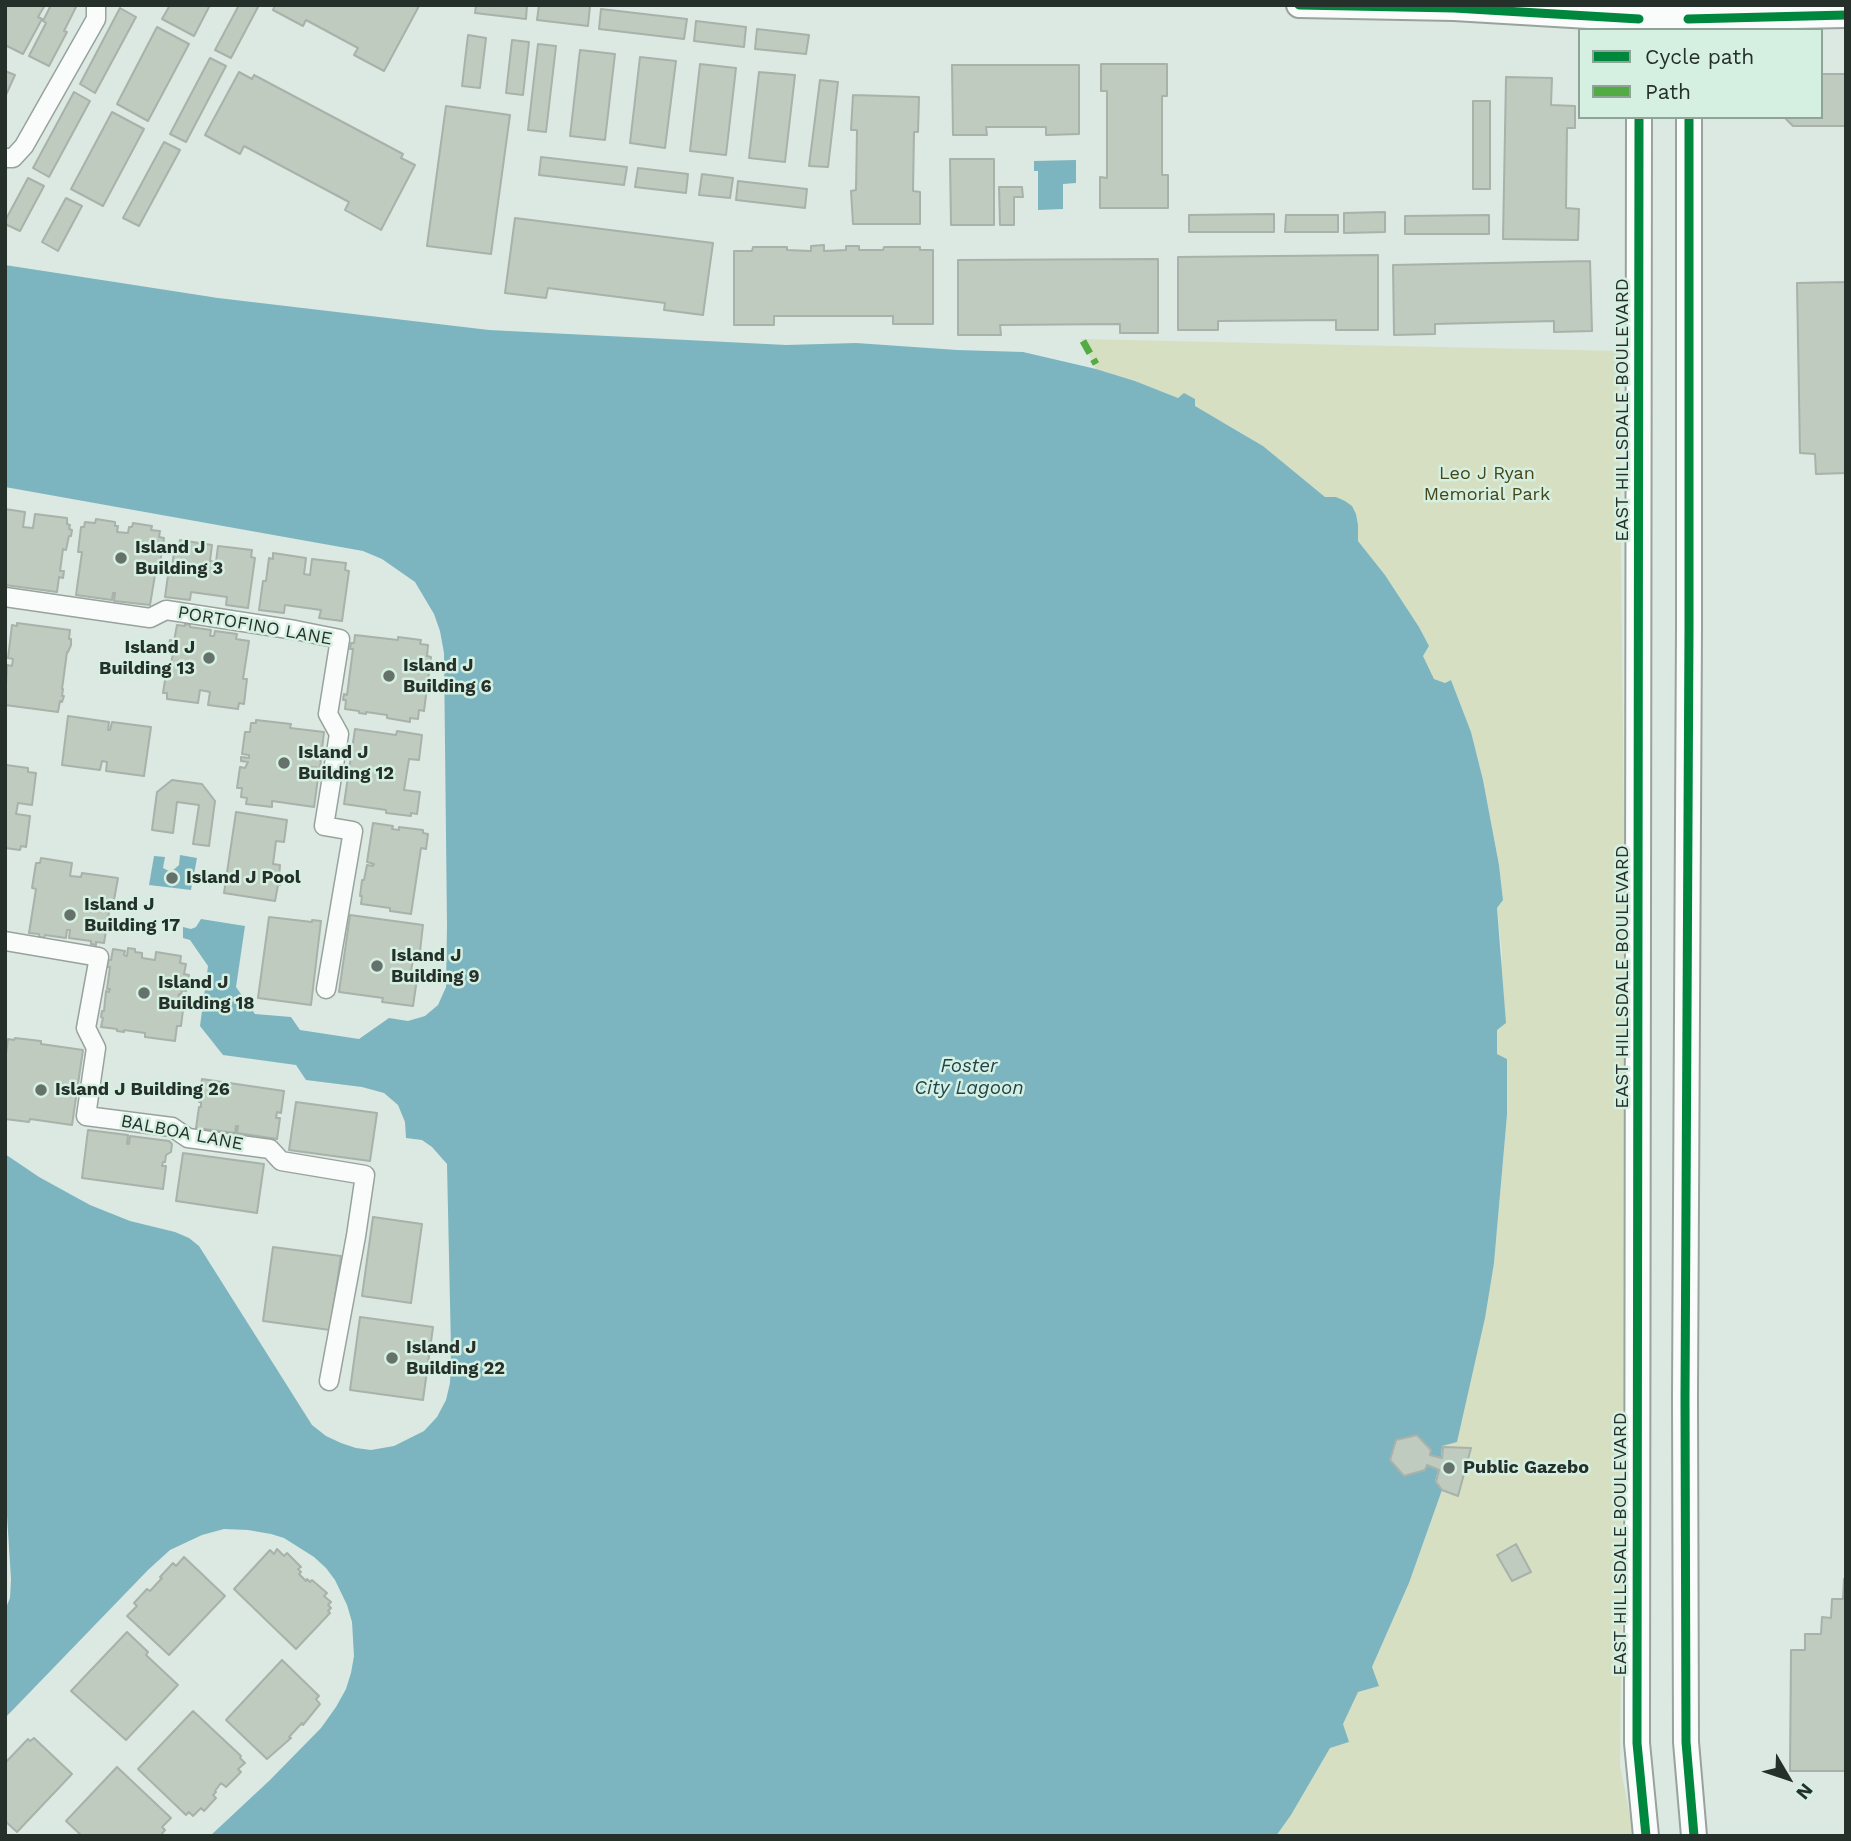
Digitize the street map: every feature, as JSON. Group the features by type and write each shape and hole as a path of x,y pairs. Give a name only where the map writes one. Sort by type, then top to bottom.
{"main road":[{"path":"1298,5 1454,8 1639,18 1846,15"},
{"name":"EAST HILLSDALE BOULEVARD","path":"1639,119 1637,1743 1646,1836"},
{"path":"1689,119 1685,1728 1694,1836"}],"street":[{"path":"5,158 13,158 24,146 96,19 96,5"},
{"name":"PORTOFINO LANE","path":"5,597 150,618 166,610 340,639 328,714 339,734 324,826 353,831 326,989"},
{"name":"BALBOA LANE","path":"5,941 99,957 86,1028 96,1048 86,1116 172,1127 188,1138 270,1149 281,1161 365,1175 329,1381"}],"green space":[{"name":"Leo J Ryan Memorial Park","path":"1081,339 1619,351 1627,1116 1620,1765 1634,1836 1276,1836 1330,1748 1372,1667 1409,1583 1442,1490 1435,1482 1438,1470 1427,1466 1425,1470 1404,1476 1390,1460 1395,1440 1417,1435 1442,1446 1494,1263 1507,1115 1507,1059 1497,1054 1502,953 1497,908 1503,900 1499,865 1471,732 1451,680 1445,683 1434,679 1423,656 1429,646 1419,627 1385,575 1358,541 1356,514 1336,497 1325,497 1263,446 1230,426 1178,398 1096,369"}],"water":[{"path":"1076,160 1076,183 1063,184 1063,209 1038,210 1038,171 1034,171 1034,161"},
{"name":"Foster City Lagoon","path":"5,265 218,298 489,330 786,345 856,343 1023,352 1096,369 1178,398 1184,393 1195,399 1195,406 1263,446 1325,497 1336,497 1352,506 1358,525 1358,541 1385,575 1419,627 1429,646 1423,656 1434,679 1445,683 1451,680 1471,732 1483,780 1503,900 1497,908 1506,1023 1497,1030 1497,1054 1507,1059 1507,1115 1494,1263 1485,1318 1457,1442 1442,1446 1441,1457 1430,1455 1417,1435 1396,1440 1390,1460 1404,1476 1425,1470 1427,1466 1438,1470 1435,1482 1442,1490 1409,1583 1372,1667 1379,1686 1358,1692 1343,1724 1349,1742 1330,1748 1276,1836 210,1836 321,1728 346,1689 354,1656 352,1622 347,1605 326,1568 284,1538 248,1530 224,1529 202,1535 170,1550 5,1718 5,1610 10,1598 11,1579 5,1484 5,1154 39,1177 90,1205 130,1221 175,1232 199,1246 312,1425 341,1443 371,1450 394,1446 424,1431 437,1417 446,1400 450,1383 451,1349 447,1164 422,1140 406,1138 405,1122 398,1105 384,1093 362,1087 306,1080 296,1065 223,1055 200,1026 208,966 190,940 183,938 183,927 196,927 201,919 245,926 236,987 255,1014 291,1017 300,1030 359,1039 389,1018 408,1021 425,1016 438,1005 446,987 447,926 444,653 434,614 415,582 382,559 363,551 5,487"},
{"name":"Island J Pool","path":"180,855 197,858 191,890 149,885 154,856 165,857 163,868 171,872 179,865"}],"building":[{"path":"7,5 45,5 38,17 42,19 23,54 5,45"},
{"path":"51,5 77,5 64,31 67,32 49,66 29,56 46,23 43,21"},
{"path":"170,5 210,5 194,36 162,19"},
{"path":"239,5 259,5 231,58 215,50"},
{"path":"275,5 419,6 384,71 354,55 358,48 306,20 303,26 273,10"},
{"path":"476,5 527,5 526,19 475,13"},
{"path":"539,5 590,6 588,26 537,20"},
{"path":"120,8 136,17 95,93 80,84"},
{"path":"601,9 687,19 684,39 599,29"},
{"path":"696,21 746,27 744,47 694,41"},
{"path":"157,27 189,44 148,121 117,104"},
{"path":"757,29 809,35 806,54 755,49"},
{"path":"468,35 486,38 480,88 462,86"},
{"path":"512,40 529,42 523,95 506,93"},
{"path":"538,44 556,46 546,132 528,130"},
{"path":"580,50 615,54 605,140 570,136"},
{"path":"640,57 676,61 665,148 630,143"},
{"path":"210,58 226,66 186,142 170,134"},
{"path":"700,64 736,68 726,155 690,151"},
{"path":"1101,64 1167,64 1167,96 1162,96 1162,175 1168,175 1168,208 1100,208 1100,177 1107,178 1107,91 1101,91"},
{"path":"952,65 1079,65 1079,134 1046,135 1046,127 986,127 987,135 953,135"},
{"path":"5,71 15,75 5,97"},
{"path":"239,72 252,79 254,75 403,154 401,158 415,165 381,230 345,210 349,202 244,146 240,154 205,135"},
{"path":"759,72 795,75 785,162 749,158"},
{"path":"1823,74 1846,74 1846,126 1793,126 1786,119 1823,119"},
{"path":"1506,77 1552,78 1551,105 1575,106 1575,128 1567,128 1566,208 1579,209 1578,240 1503,239"},
{"path":"820,80 838,82 828,167 809,166"},
{"path":"74,92 90,101 49,177 33,168"},
{"path":"853,95 919,97 918,132 914,132 913,191 920,192 920,224 853,224 851,191 856,190 857,130 851,130"},
{"path":"1473,101 1490,101 1490,189 1473,189"},
{"path":"446,106 510,115 491,254 427,246"},
{"path":"112,112 144,129 103,206 71,189"},
{"path":"164,142 180,150 139,226 123,218"},
{"path":"541,157 627,167 624,185 539,175"},
{"path":"950,159 994,159 994,225 951,225"},
{"path":"638,168 688,174 686,193 635,187"},
{"path":"702,174 733,178 730,198 699,195"},
{"path":"28,178 44,186 20,231 5,224 5,221"},
{"path":"738,181 807,189 805,208 736,200"},
{"path":"999,187 1022,187 1023,197 1014,197 1014,225 1000,225"},
{"path":"66,198 82,206 58,251 42,242"},
{"path":"1385,212 1385,232 1344,233 1344,213"},
{"path":"1274,214 1274,232 1189,232 1189,215"},
{"path":"1286,215 1338,215 1338,232 1285,232"},
{"path":"1489,215 1489,234 1405,234 1405,216"},
{"path":"515,218 713,243 703,315 664,310 665,303 548,288 546,298 505,293"},
{"path":"824,245 824,251 846,250 846,246 859,246 859,250 920,247 920,250 933,250 933,324 893,324 893,316 774,316 774,325 734,325 734,251 752,251 753,247 787,247 787,250 811,251 811,246"},
{"path":"1378,255 1378,330 1336,330 1336,320 1218,321 1218,330 1178,330 1178,257"},
{"path":"1158,259 1158,333 1120,333 1120,324 1000,325 1001,335 958,335 958,260"},
{"path":"1590,261 1592,331 1554,332 1554,321 1435,324 1435,334 1394,335 1393,265"},
{"path":"1846,282 1846,473 1816,474 1815,454 1800,453 1797,283"},
{"path":"5,509 25,512 23,527 33,528 35,514 67,518 69,529 72,530 66,550 63,549 60,571 64,571 63,578 59,577 57,592 5,585"},
{"name":"Island J Building 3","path":"96,519 115,522 115,526 118,526 117,532 128,533 133,523 152,526 151,530 160,531 159,537 164,538 150,605 114,601 115,593 112,600 76,595 82,552 78,552 81,527 84,527 85,522 95,523"},
{"path":"180,540 212,545 210,561 216,562 218,546 252,550 251,557 255,558 248,608 226,605 227,597 191,592 190,600 165,597 175,545 179,546"},
{"path":"273,553 306,558 304,574 310,575 312,559 346,563 345,570 349,571 342,621 319,618 321,610 285,605 284,613 259,610 263,581 266,581 269,558 273,559"},
{"path":"17,623 70,630 71,645 67,652 62,689 64,696 58,712 5,705 7,665 12,666 13,659 8,658 12,625 17,626"},
{"name":"Island J Building 13","path":"185,624 211,630 210,636 214,636 215,631 237,634 236,639 249,641 243,679 247,679 244,704 239,703 238,709 208,705 210,692 200,690 198,703 167,699 167,693 163,693 174,648 169,647 170,640 174,641 177,625"},
{"name":"Island J Building 6","path":"355,635 421,640 420,644 428,645 427,656 431,657 424,711 419,710 418,719 410,718 410,722 387,718 387,715 345,709 346,700 343,700 344,694 347,695 353,649 350,649"},
{"path":"68,716 109,722 108,730 112,722 151,727 144,776 106,771 107,762 102,761 100,770 62,765"},
{"name":"Island J Building 12","path":"256,720 291,724 290,728 324,732 320,768 312,767 312,770 319,771 314,807 272,801 272,807 246,804 247,798 241,797 242,788 237,788 240,767 245,768 248,762 241,761 241,757 249,758 249,755 242,754 245,732 250,732 251,723 256,723"},
{"path":"355,729 396,735 397,731 422,735 419,760 409,759 404,790 420,792 417,814 411,813 411,816 386,813 386,810 344,804"},
{"path":"6,765 28,768 28,772 36,773 32,805 18,803 16,814 30,816 26,847 21,846 20,850 5,848"},
{"path":"172,780 202,784 215,801 209,846 193,844 199,805 177,802 173,833 152,830 157,792"},
{"path":"236,812 287,820 284,842 276,841 273,864 280,865 281,878 275,901 224,893"},
{"path":"373,823 393,826 392,829 399,830 399,827 423,830 423,833 428,834 426,849 421,848 411,914 361,904 362,880 367,865 374,864 367,862"},
{"name":"Island J Building 17","path":"41,858 72,863 70,876 81,877 82,873 118,878 114,900 111,900 104,943 96,942 96,945 91,944 91,941 69,938 70,930 67,930 66,938 45,935 44,938 39,937 39,934 29,933 36,889 32,888 36,863 40,863"},
{"name":"Island J Building 9","path":"350,915 423,925 419,960 413,960 411,971 418,972 413,1006 382,1002 383,998 339,992"},
{"path":"269,917 321,921 311,1005 258,998"},
{"name":"Island J Building 18","path":"128,948 142,953 142,958 155,960 156,952 181,956 180,963 186,964 184,974 189,975 186,991 182,990 181,995 179,994 177,1005 180,1005 179,1010 183,1010 175,1041 145,1037 145,1033 101,1027 106,991 109,992 110,989 107,989 110,967 107,967 108,960 111,960 113,949 125,951 124,955 127,956"},
{"name":"Island J Building 26","path":"8,1039 83,1050 72,1125 30,1119 29,1122 5,1119 5,1061"},
{"path":"202,1079 284,1091 281,1113 277,1112 276,1118 280,1118 277,1139 237,1133 238,1126 235,1133 196,1128 201,1107 199,1102"},
{"path":"296,1102 377,1113 370,1161 289,1150"},
{"path":"88,1130 128,1135 127,1144 130,1136 169,1141 172,1144 171,1152 166,1155 162,1166 166,1166 163,1189 82,1178"},
{"path":"183,1153 264,1164 257,1213 176,1201"},
{"path":"373,1217 422,1224 411,1303 362,1296"},
{"path":"273,1247 341,1256 330,1330 263,1321"},
{"name":"Island J Building 22","path":"360,1317 433,1327 423,1400 350,1390"},
{"name":"Public Gazebo","path":"1417,1435 1431,1450 1430,1455 1442,1458 1443,1447 1471,1448 1458,1496 1442,1490 1436,1482 1439,1470 1427,1465 1425,1470 1404,1476 1390,1460 1396,1440"},
{"path":"1516,1544 1531,1572 1512,1581 1497,1555"},
{"path":"277,1549 284,1556 287,1553 301,1567 298,1569 301,1572 299,1574 306,1581 312,1580 327,1593 324,1596 331,1602 328,1605 331,1608 328,1611 330,1613 296,1649 234,1589 270,1550 274,1554"},
{"path":"184,1557 225,1596 169,1655 127,1616 137,1606 134,1603 147,1589 150,1591 173,1563 176,1566"},
{"path":"1844,1579 1846,1771 1790,1771 1791,1650 1805,1650 1805,1634 1821,1634 1822,1617 1831,1618 1832,1599 1843,1599"},
{"path":"127,1632 148,1652 146,1655 178,1685 126,1740 71,1691"},
{"path":"282,1660 319,1696 316,1699 320,1704 289,1737 291,1738 267,1759 226,1720"},
{"path":"193,1711 241,1756 245,1763 238,1769 241,1772 226,1787 221,1783 213,1795 216,1798 204,1811 201,1808 193,1816 189,1812 186,1815 138,1769"},
{"path":"34,1738 72,1774 17,1832 5,1821 5,1763 28,1739 30,1741"},
{"path":"117,1767 171,1818 162,1827 165,1830 160,1836 82,1836 66,1821"}],"marked path":[{"path":"1083,341 1096,364"}],"cycle path":[{"path":"1299,5 1454,8 1639,19"},
{"path":"1688,19 1846,15"},
{"path":"1639,119 1637,1743 1646,1836"},
{"path":"1689,119 1686,1742 1694,1836"}],"place":[{"name":"Island J Building 3","path":"121,558"},
{"name":"Island J Building 13","path":"209,658"},
{"name":"Island J Building 6","path":"389,676"},
{"name":"Island J Building 12","path":"284,763"},
{"name":"Island J Pool","path":"172,878"},
{"name":"Island J Building 17","path":"70,915"},
{"name":"Island J Building 9","path":"377,966"},
{"name":"Island J Building 18","path":"144,993"},
{"name":"Island J Building 26","path":"41,1090"},
{"name":"Island J Building 22","path":"392,1358"},
{"name":"Public Gazebo","path":"1449,1468"}]}
